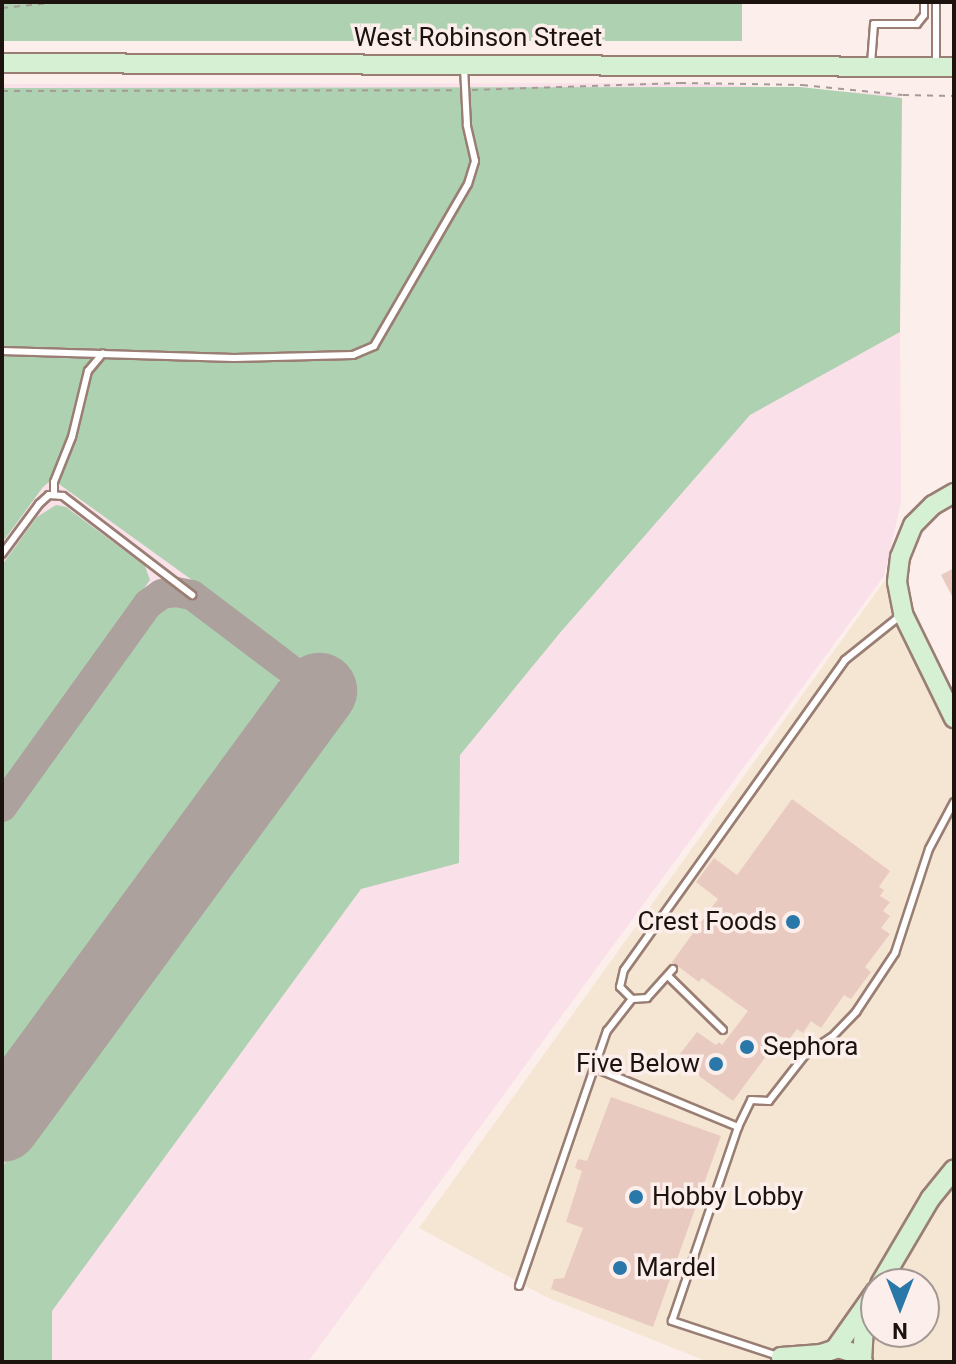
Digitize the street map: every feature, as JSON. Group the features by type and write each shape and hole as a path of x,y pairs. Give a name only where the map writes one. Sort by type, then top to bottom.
{"main road":[{"name":"West Robinson Street","path":"2,63 945,67"},
{"path":"954,493 922,514 904,544 897,582 903,614 954,718"},
{"path":"889,1268 930,1199 954,1169"},
{"path":"823,1355 860,1316"},
{"path":"784,1360 848,1350 863,1362"}],"lane":[{"path":"871,67 874,24 917,24 924,15 924,2"},
{"path":"936,2 945,67"},
{"path":"2,351 234,358 353,355 374,346 468,184 475,161 464,90 464,64"},
{"path":"54,494 54,482 72,437 88,371 103,353"},
{"path":"2,554 39,504 54,494 63,496 192,595"},
{"path":"632,999 620,987 624,970 795,727 845,660 903,614"},
{"path":"784,1360 672,1321 738,1127 751,1100 769,1101 805,1055 832,1037 856,1012 895,953 929,849 954,802"},
{"path":"519,1286 607,1031 632,999 647,998 673,969"},
{"path":"668,976 723,1030"},
{"path":"595,1068 738,1127"}],"path":[{"path":"2,8 61,2"},
{"path":"2,91 464,90 680,83 802,85 903,95 954,96"}],"shaded area":[{"path":"697,83 899,95 901,503 884,576 308,1362 2,1362 2,84"},
{"path":"890,573 920,666 954,736 954,1362 708,1362 546,1297 419,1228"}],"green space":[{"path":"2,2 742,2 742,41 2,41"},
{"path":"800,87 902,98 900,332 750,415 559,634 460,755 459,863 361,889 52,1311 52,1362 2,1362 2,1167 353,687 312,657 307,663 59,484 50,481 43,487 2,543 2,88"},
{"path":"56,505 66,507 145,566 150,580 2,785 2,565 37,517"},
{"path":"170,602 185,603 271,665 279,676 279,701 2,1079 2,822 156,612"}],"building":[{"path":"954,568 954,600 941,575"},
{"name":"Crest Foods","path":"792,799 890,871 879,887 884,890 880,896 890,902 883,911 890,916 881,928 890,934 865,967 871,972 851,999 844,995 821,1028 811,1021 803,1033 797,1029 788,1041 781,1036 733,1101 676,1059 697,1032 716,1045 719,1042 722,1045 748,1011 702,978 699,982 672,962 718,899 696,882 714,858 737,875"},
{"name":"Hobby Lobby","path":"611,1097 721,1136 653,1327 551,1289 554,1279 564,1278 583,1228 566,1222 582,1171 575,1168 578,1159 587,1161"}],"taxiway":[{"path":"2,807 148,604 162,594 176,592 192,595 319,691"}],"runway":[{"path":"2,1124 319,691"}],"place":[{"name":"Crest Foods","path":"793,922"},
{"name":"Sephora","path":"747,1047"},
{"name":"Five Below","path":"716,1064"},
{"name":"Hobby Lobby","path":"636,1197"},
{"name":"Mardel","path":"620,1268"}]}
